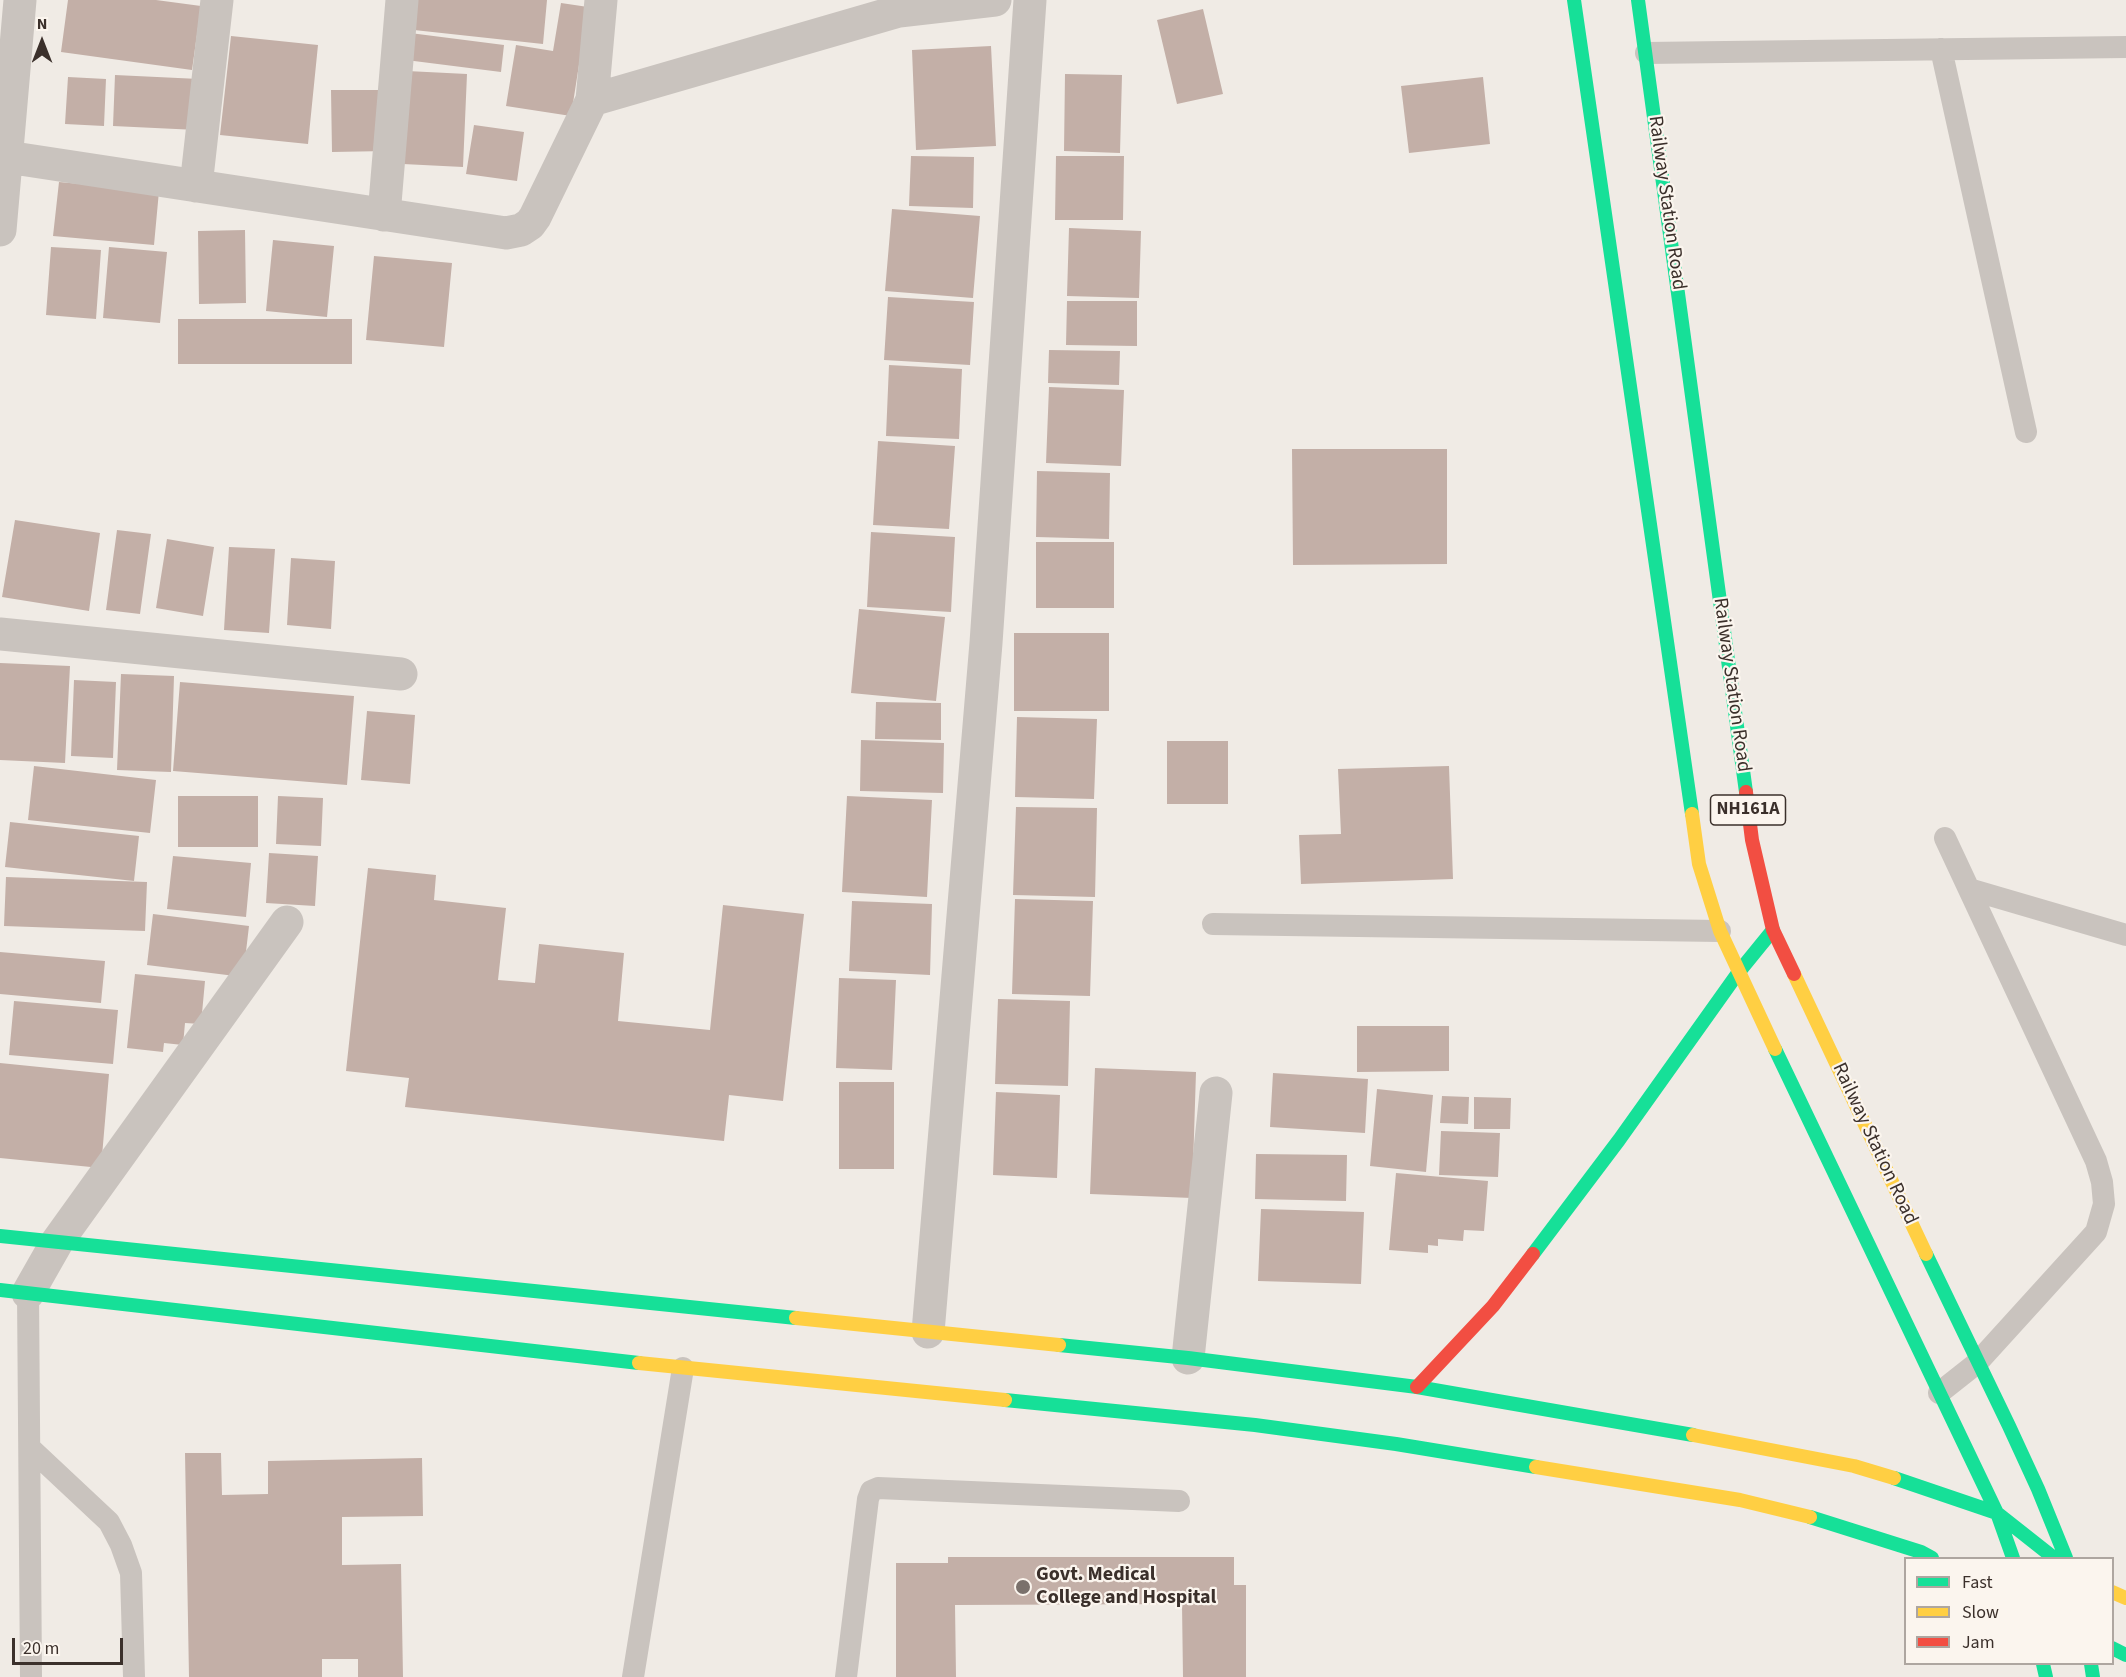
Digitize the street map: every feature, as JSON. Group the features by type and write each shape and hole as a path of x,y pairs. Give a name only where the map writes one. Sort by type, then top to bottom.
{"main road":[{"name":"NH161A","path":"1574,0 1699,864 1720,931 1738,973 1997,1513 2013,1557"},
{"name":"Railway Station Road","path":"1638,0 1752,840 1773,930 2038,1489 2066,1557"},
{"path":"1417,1387 1493,1306 1619,1140 1738,973 1773,930"},
{"path":"0,1236 1188,1358 1417,1387 1759,1446 1854,1466 1997,1513 2053,1557"},
{"path":"14,1292 683,1368 1255,1425 1396,1444 1740,1500 1830,1522 1930,1557"}],"street":[{"path":"0,230 20,0"},
{"path":"196,186 217,0"},
{"path":"384,215 402,0"},
{"path":"7,157 506,233 521,230 535,217 592,100 601,0"},
{"path":"592,100 899,11 995,0"},
{"path":"928,1332 985,655 1030,0"},
{"path":"0,634 400,674"},
{"path":"14,1292 57,1242 286,922"},
{"path":"1188,1358 1216,1093"}],"lane":[{"path":"1646,53 2126,46"},
{"path":"1941,49 2026,432"},
{"path":"1939,1393 1977,1363 2096,1232 2104,1204 2102,1182 2096,1161 1944,838"},
{"path":"1969,889 2126,935"},
{"path":"1213,924 1720,931"},
{"path":"14,1292 30,1448 31,1677"},
{"path":"633,1677 683,1368"},
{"path":"30,1448 109,1522 121,1545 130,1573 134,1677"},
{"path":"846,1677 868,1498 871,1491 878,1488 1179,1501"}],"building":[{"path":"68,0 156,0 201,6 192,70 61,52"},
{"path":"417,0 547,0 543,44 414,30"},
{"path":"561,3 588,7 571,116 506,106 516,45 553,51"},
{"path":"1203,9 1223,94 1177,104 1157,20"},
{"path":"410,33 504,45 501,72 406,60"},
{"path":"231,36 318,45 308,144 220,135"},
{"path":"991,46 996,146 916,150 912,50"},
{"path":"407,71 467,74 463,167 403,164"},
{"path":"1065,74 1122,75 1120,153 1064,151"},
{"path":"115,75 199,79 197,130 113,126"},
{"path":"68,77 106,79 104,126 65,124"},
{"path":"1483,77 1490,144 1409,153 1401,86"},
{"path":"331,90 386,90 387,151 332,152"},
{"path":"474,125 524,132 517,181 466,174"},
{"path":"911,156 974,157 973,208 909,206"},
{"path":"1056,156 1124,156 1123,220 1055,220"},
{"path":"59,182 159,191 154,245 53,236"},
{"path":"892,209 980,216 973,298 885,291"},
{"path":"1069,228 1141,231 1139,298 1067,296"},
{"path":"245,230 246,303 199,304 198,231"},
{"path":"273,240 334,246 327,317 266,311"},
{"path":"51,247 101,250 96,319 46,315"},
{"path":"109,247 167,252 160,323 103,318"},
{"path":"374,256 452,263 444,347 366,340"},
{"path":"888,297 974,302 970,365 884,360"},
{"path":"1067,301 1137,301 1137,346 1066,345"},
{"path":"178,319 352,319 352,364 178,364"},
{"path":"1049,350 1120,351 1119,385 1048,383"},
{"path":"889,365 962,369 959,439 886,436"},
{"path":"1049,387 1124,390 1121,466 1046,463"},
{"path":"878,441 955,446 949,529 873,525"},
{"path":"1292,449 1447,449 1447,564 1293,565"},
{"path":"1037,471 1110,473 1109,539 1036,537"},
{"path":"15,520 100,533 89,611 2,597"},
{"path":"117,530 151,534 140,614 106,610"},
{"path":"871,532 955,537 951,612 867,607"},
{"path":"167,539 214,547 203,616 156,608"},
{"path":"1036,542 1114,542 1114,608 1036,608"},
{"path":"229,547 275,549 269,633 224,630"},
{"path":"291,558 335,561 331,629 287,625"},
{"path":"859,609 945,617 936,701 851,693"},
{"path":"1014,633 1109,633 1109,711 1014,711"},
{"path":"0,663 70,666 65,763 0,760"},
{"path":"121,674 174,676 171,772 117,770"},
{"path":"74,680 116,682 113,758 71,756"},
{"path":"180,682 354,696 347,785 173,771"},
{"path":"876,702 941,703 941,740 875,739"},
{"path":"367,711 415,715 410,784 361,780"},
{"path":"1017,717 1097,719 1094,799 1015,797"},
{"path":"861,740 944,743 943,793 860,791"},
{"path":"1167,741 1228,741 1228,804 1167,804"},
{"path":"34,766 156,780 150,833 28,820"},
{"path":"1449,766 1453,879 1301,884 1299,835 1341,834 1338,769"},
{"path":"178,796 258,796 258,847 178,847"},
{"path":"278,796 323,798 321,846 276,844"},
{"path":"847,796 932,800 927,897 842,892"},
{"path":"1016,807 1097,808 1095,897 1013,895"},
{"path":"10,822 139,836 134,881 5,867"},
{"path":"269,853 318,856 315,906 266,903"},
{"path":"173,856 251,863 246,917 167,909"},
{"path":"368,868 436,875 434,900 506,908 498,980 535,983 539,944 624,953 618,1021 710,1030 723,905 804,914 783,1101 729,1095 724,1141 405,1107 409,1078 346,1071"},
{"path":"6,877 147,882 145,931 4,926"},
{"path":"1015,899 1093,901 1090,996 1012,994"},
{"path":"852,901 932,904 930,975 849,971"},
{"path":"153,914 249,926 243,977 147,965"},
{"path":"0,952 105,961 101,1003 0,994"},
{"path":"135,974 205,981 201,1024 185,1023 183,1045 164,1043 163,1052 127,1048"},
{"path":"839,978 896,980 892,1070 836,1068"},
{"path":"998,999 1070,1001 1068,1086 995,1084"},
{"path":"14,1001 118,1010 113,1064 9,1055"},
{"path":"1357,1026 1449,1026 1449,1071 1357,1072"},
{"path":"0,1063 109,1074 101,1168 0,1158"},
{"path":"1095,1068 1196,1072 1192,1198 1090,1194"},
{"path":"1273,1073 1368,1079 1365,1133 1270,1127"},
{"path":"839,1082 894,1082 894,1169 839,1169"},
{"path":"1377,1089 1433,1095 1426,1172 1370,1166"},
{"path":"996,1092 1060,1095 1057,1178 993,1175"},
{"path":"1442,1096 1469,1097 1468,1124 1440,1123"},
{"path":"1474,1097 1511,1098 1510,1129 1474,1129"},
{"path":"1441,1131 1500,1133 1498,1177 1439,1175"},
{"path":"1256,1154 1347,1155 1346,1201 1255,1199"},
{"path":"1396,1173 1488,1181 1484,1231 1464,1230 1463,1241 1438,1239 1438,1246 1428,1245 1428,1253 1389,1250"},
{"path":"1261,1209 1364,1212 1361,1284 1258,1281"},
{"path":"185,1453 221,1453 222,1495 268,1494 268,1461 422,1458 423,1516 342,1517 342,1565 401,1564 403,1677 358,1677 358,1659 322,1659 322,1677 189,1677"},
{"path":"948,1557 1234,1557 1234,1585 1246,1585 1246,1677 1183,1677 1182,1604 955,1605 956,1677 896,1677 896,1563 948,1563"}],"traffic: fast":[{"path":"1574,0 1692,814"},
{"path":"1638,0 1746,792"},
{"path":"1533,1254 1619,1140 1738,973 1773,930"},
{"path":"1775,1049 1997,1513 2013,1557"},
{"path":"0,1236 796,1318"},
{"path":"1926,1254 2009,1426 2066,1557"},
{"path":"0,1290 639,1363"},
{"path":"1059,1345 1188,1358 1417,1387 1693,1435"},
{"path":"1005,1400 1255,1425 1396,1444 1536,1467"},
{"path":"1894,1478 1997,1513"},
{"path":"1997,1513 2053,1557"},
{"path":"1810,1517 1921,1552 1930,1557"},
{"path":"2114,1649 2126,1655"},
{"path":"2043,1665 2046,1677"},
{"path":"2091,1665 2093,1677"}],"traffic: slow":[{"path":"1692,814 1699,864 1720,931 1775,1049"},
{"path":"1794,974 1926,1254"},
{"path":"796,1318 1059,1345"},
{"path":"639,1363 1005,1400"},
{"path":"1693,1435 1854,1466 1894,1478"},
{"path":"1536,1467 1740,1500 1810,1517"},
{"path":"2114,1593 2126,1598"}],"traffic: jam":[{"path":"1746,792 1752,840 1773,930 1794,974"},
{"path":"1417,1387 1493,1306 1533,1254"}],"place":[{"name":"Govt. Medical College and Hospital","path":"1023,1587"}]}
